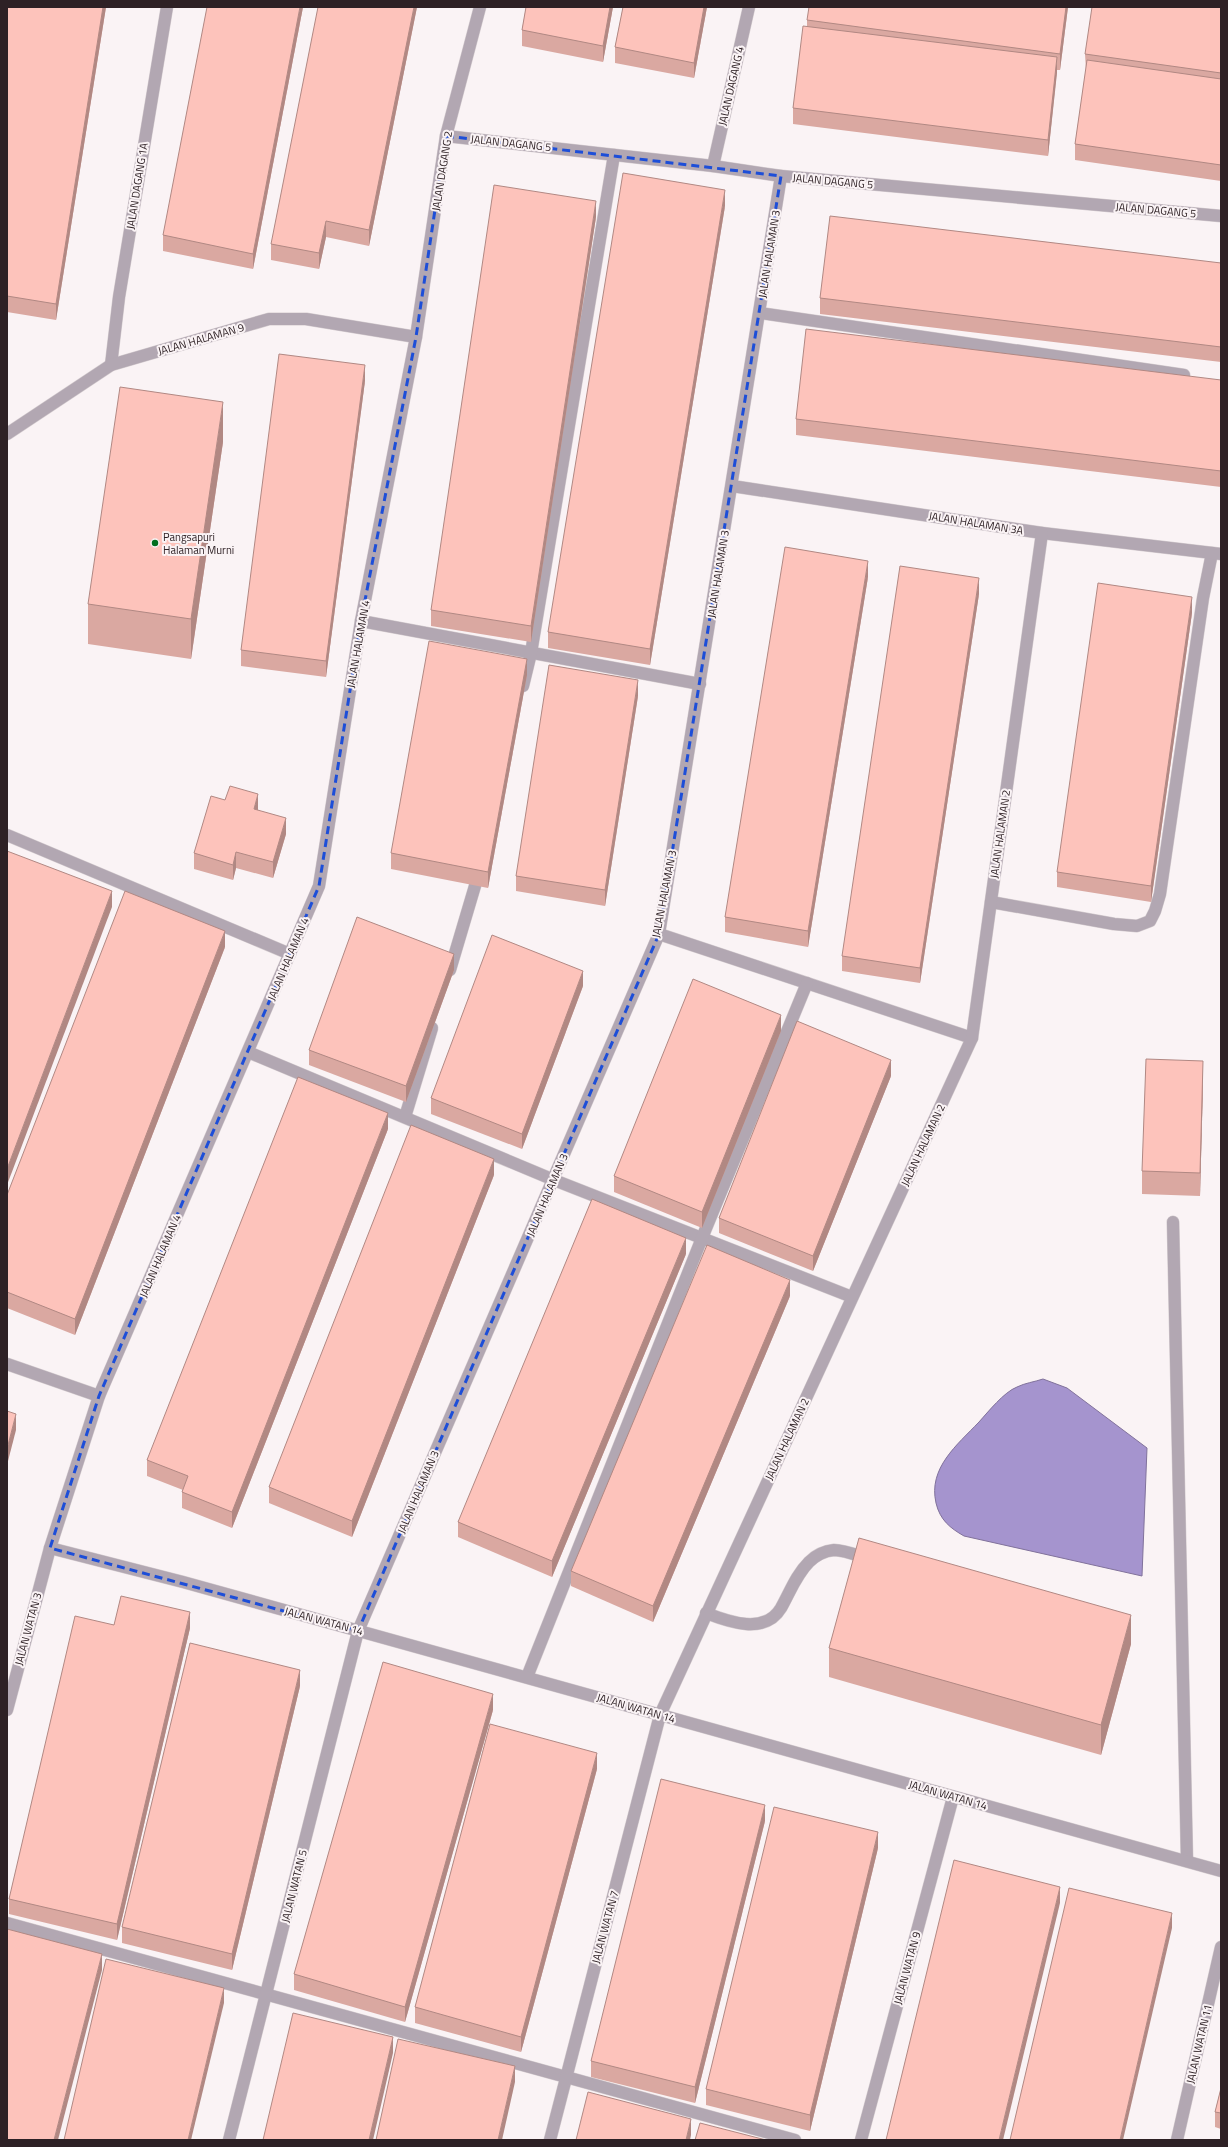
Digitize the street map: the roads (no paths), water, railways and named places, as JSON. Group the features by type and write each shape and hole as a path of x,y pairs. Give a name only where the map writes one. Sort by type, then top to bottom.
{"street":[{"name":"JALAN DAGANG 1A","path":"111,365 119,297 167,7"},
{"name":"JALAN DAGANG 2","path":"416,337 446,136 480,7"},
{"name":"JALAN DAGANG 4","path":"713,166 749,7"},
{"name":"JALAN DAGANG 5","path":"446,136 614,154 781,176 1221,216"},
{"path":"520,699 531,653 614,154"},
{"name":"JALAN HALAMAN 3","path":"358,1631 659,934 781,176"},
{"path":"760,313 1198,377"},
{"name":"JALAN HALAMAN 9","path":"7,434 111,365 269,319 306,319 416,337"},
{"name":"JALAN HALAMAN 4","path":"50,1548 100,1396 319,886 362,622 416,337"},
{"name":"JALAN HALAMAN 3A","path":"732,486 1042,534 1217,554"},
{"name":"JALAN HALAMAN 2","path":"660,1715 972,1038 1042,534"},
{"path":"991,902 1114,924 1137,926 1144,925 1150,921 1155,911 1160,894 1202,606 1217,554"},
{"path":"362,622 700,684"},
{"path":"7,835 290,954"},
{"path":"446,982 476,885 483,854"},
{"path":"659,934 972,1038"},
{"path":"526,1677 702,1238 807,983"},
{"path":"405,1117 434,1020"},
{"path":"248,1052 554,1180 852,1298"},
{"path":"1173,1222 1187,1861"},
{"path":"7,1364 100,1396"},
{"name":"JALAN WATAN 14","path":"50,1548 526,1677 1221,1871"},
{"name":"JALAN WATAN 3","path":"7,1710 9,1687 50,1548"},
{"path":"706,1613 743,1624 762,1623 770,1620 780,1609 789,1590 803,1568 816,1555 834,1550 883,1562"},
{"name":"JALAN WATAN 5","path":"229,2140 267,1995 358,1631"},
{"name":"JALAN WATAN 7","path":"550,2140 660,1715"},
{"name":"JALAN WATAN 9","path":"861,2140 953,1797"},
{"path":"7,1922 795,2140"},
{"name":"JALAN WATAN 11","path":"1177,2140 1221,1947"}],"place":[{"name":"Pangsapuri Halaman Murni","path":"155,543"}]}
